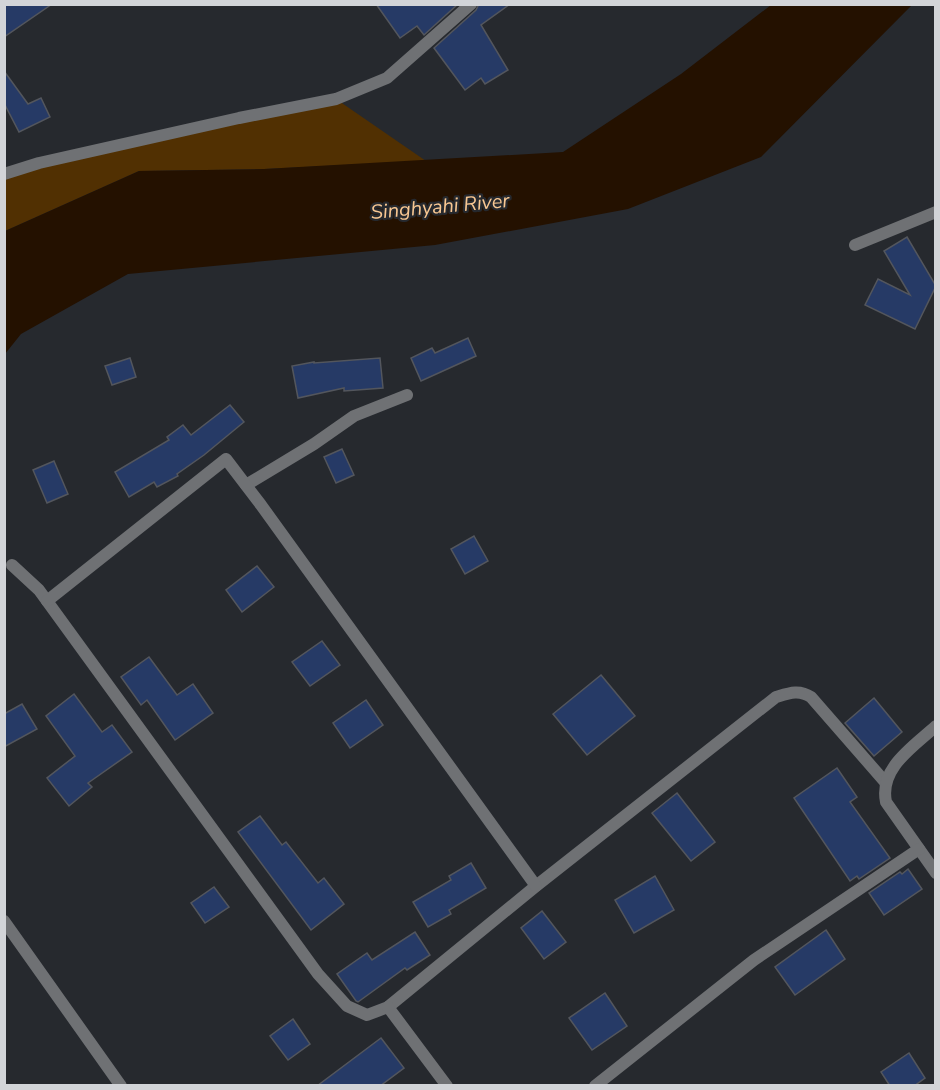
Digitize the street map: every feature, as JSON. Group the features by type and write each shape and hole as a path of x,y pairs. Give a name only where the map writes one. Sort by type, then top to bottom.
{"street":[{"path":"4,174 50,160 336,99 387,78 471,4"},
{"path":"855,245 936,212"},
{"path":"246,485 314,444 354,416 407,394"},
{"path":"47,601 226,459 536,886"},
{"path":"12,565 39,590 318,974 347,1006 367,1015 388,1007 536,886 776,697 793,692 804,692 811,697 885,783"},
{"path":"936,726 897,761 887,777 884,790 886,802 936,873"},
{"path":"595,1086 754,960 919,849"},
{"path":"4,921 121,1086"},
{"path":"388,1007 447,1086"}],"shaded area":[{"path":"336,99 426,161 264,169 139,171 5,231 4,174"}],"water":[{"name":"Singhyahi River","path":"771,5 912,5 761,157 628,209 435,245 128,274 21,334 5,354 5,231 139,171 264,169 563,152 681,74"}],"building":[{"path":"4,4 52,4 4,37"},
{"path":"376,4 458,4 424,35 417,26 400,38"},
{"path":"479,4 510,4 481,25 508,70 485,84 481,78 465,90 434,48 476,10"},
{"path":"4,71 28,104 41,98 50,117 19,132 4,103"},
{"path":"907,237 936,286 915,329 865,305 878,279 910,295 884,251"},
{"path":"468,338 476,356 421,381 411,358 432,348 435,353"},
{"path":"130,358 136,377 112,385 105,366"},
{"path":"380,358 383,388 344,391 344,388 298,398 292,366 314,362"},
{"path":"230,405 244,422 177,474 178,476 157,487 154,482 129,497 115,472 169,440 167,437 183,425 191,435"},
{"path":"342,449 354,475 336,483 324,457"},
{"path":"54,461 68,494 47,503 33,470"},
{"path":"474,536 488,561 465,574 451,549"},
{"path":"257,566 274,587 242,612 226,590"},
{"path":"322,641 340,665 310,686 292,662"},
{"path":"149,657 177,695 193,684 213,713 175,740 147,700 141,705 121,677"},
{"path":"601,675 635,716 587,755 553,714"},
{"path":"74,694 102,732 112,725 132,752 88,783 92,787 69,806 47,778 75,756 46,716"},
{"path":"874,698 902,732 874,756 845,723"},
{"path":"366,700 383,725 350,748 333,723"},
{"path":"22,704 37,729 4,747 4,714"},
{"path":"837,768 857,797 850,802 890,858 859,879 857,876 850,881 794,798"},
{"path":"677,793 715,842 691,861 652,813"},
{"path":"260,816 282,845 286,842 318,883 324,878 344,904 311,930 238,832"},
{"path":"471,863 486,888 449,910 451,914 428,927 413,902 451,880 449,876"},
{"path":"908,869 922,889 884,915 869,893"},
{"path":"655,876 674,910 634,933 615,900"},
{"path":"214,887 229,907 205,923 191,903"},
{"path":"542,911 566,942 544,959 521,928"},
{"path":"826,930 845,959 795,995 775,967"},
{"path":"415,932 430,955 407,970 405,968 358,1002 356,1001 337,974 367,953 372,960"},
{"path":"605,993 627,1026 592,1050 569,1018"},
{"path":"293,1019 310,1044 288,1060 270,1036"},
{"path":"381,1038 404,1068 380,1086 317,1086"},
{"path":"909,1053 925,1078 914,1086 890,1086 881,1072"}]}
